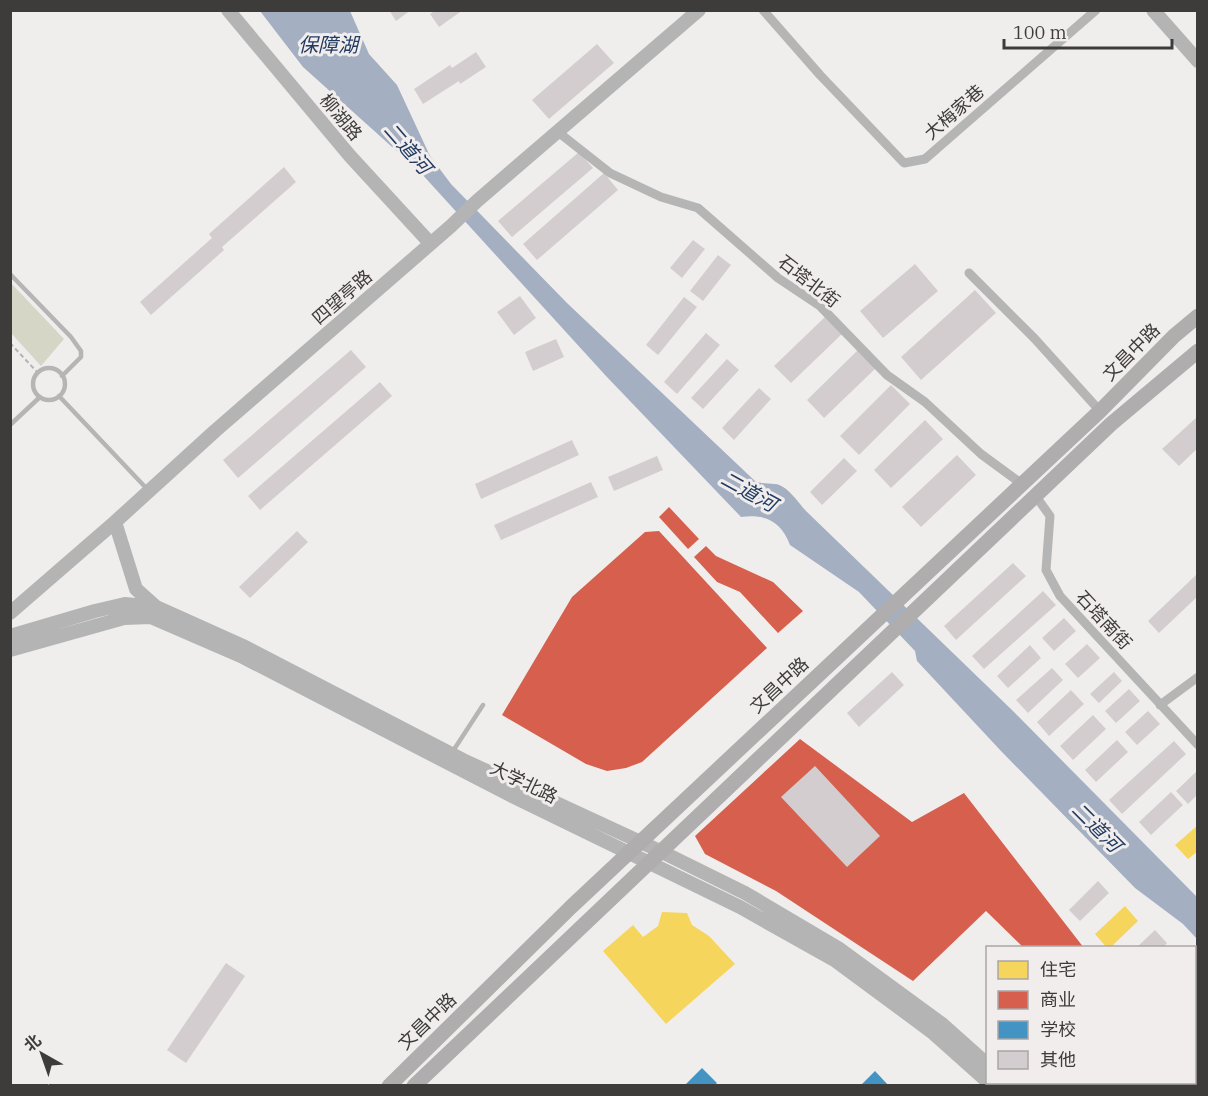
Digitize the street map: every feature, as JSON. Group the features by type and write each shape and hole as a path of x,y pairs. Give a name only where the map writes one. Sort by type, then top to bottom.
{"main road":[{"name":"文昌中路","path":"389,1086 570,907 1100,411 1174,336 1197,316"},
{"name":"文昌中路","path":"414,1086 1035,495 1111,424 1197,351"}],"street":[{"name":"柳湖路","path":"228,10 350,156 430,243"},
{"name":"四望亭路","path":"10,613 477,201 699,10"},
{"name":"大梅家巷","path":"764,10 820,75 904,163 925,159 1096,10"},
{"path":"1153,10 1197,61"},
{"name":"石塔北街","path":"558,132 610,173 661,197 698,208 778,278 820,306 887,375 925,402 981,454 1022,484"},
{"path":"969,273 1035,339 1100,411"},
{"name":"石塔南街","path":"1035,495 1050,516 1046,570 1060,596 1197,745"},
{"path":"115,522 136,588 156,607"},
{"name":"大学北路","path":"10,636 125,604 156,607 245,647 634,847 648,862 741,908 836,961 932,1032 986,1080"},
{"name":"大学北路","path":"10,650 124,618 151,617 241,656 504,792 634,847 660,851 745,893 838,948 942,1024 986,1064"},
{"path":"1160,705 1197,676"}],"lane":[{"path":"10,274 71,337 81,351 81,357 62,376"},
{"path":"44,369 58,371 62,376 63,390 59,396 46,400 35,392 34,378 44,369"},
{"path":"59,396 149,491"},
{"path":"10,425 40,397"},
{"path":"452,754 483,705"}],"path":[{"path":"10,343 38,373"}],"green space":[{"path":"11,283 64,339 41,366 11,333"}],"water":[{"path":"260,11 350,11 369,54 397,85 430,156 451,184 567,303 755,481 779,485 788,491 1013,711 1197,897 1197,939 1183,924 1135,888 1001,751 917,661 915,651 859,592 790,545 782,530 771,521 758,517 741,517 606,376 420,172 303,67"}],"building: 住宅":[{"path":"1198,825 1198,851 1188,859 1175,845"},
{"path":"1125,906 1138,921 1112,946 1105,946 1095,934"},
{"path":"662,912 687,913 692,925 709,936 735,964 666,1024 603,951 633,925 643,937 658,926"}],"building: 商业":[{"path":"669,507 699,539 688,549 659,517"},
{"path":"659,531 767,648 642,762 626,768 607,771 586,764 502,715 572,597 645,532"},
{"path":"706,546 716,556 773,582 803,611 778,633 740,592 717,582 694,557"},
{"path":"800,739 912,822 964,793 1082,946 1022,946 986,911 913,981 776,891 705,854 695,836"},
{"path":"1196,964 1198,966 1198,1086 1065,1086 1066,1084 1196,1084"}],"building: 学校":[{"path":"702,1068 717,1083 714,1086 684,1086"},
{"path":"875,1071 889,1086 860,1086"}],"building: 其他":[{"path":"389,10 411,10 396,21"},
{"path":"436,10 463,10 439,27 430,14"},
{"path":"597,44 614,63 549,119 532,100"},
{"path":"476,52 486,67 423,104 414,89 450,65 452,68"},
{"path":"579,152 593,168 512,237 498,221"},
{"path":"284,167 296,182 222,247 224,250 151,315 140,302 212,238 209,234"},
{"path":"604,173 618,190 537,260 523,244"},
{"path":"693,240 705,249 682,278 670,268"},
{"path":"718,255 731,265 703,301 690,291"},
{"path":"915,264 938,291 883,338 860,311"},
{"path":"975,290 996,313 921,380 901,357"},
{"path":"520,296 536,318 514,335 497,312"},
{"path":"684,297 697,307 658,355 646,345"},
{"path":"826,316 843,333 791,383 774,366"},
{"path":"706,333 720,345 677,394 664,382"},
{"path":"556,339 564,357 533,371 525,352"},
{"path":"351,350 366,367 238,478 223,460"},
{"path":"858,350 876,368 824,418 807,400"},
{"path":"727,359 739,370 703,409 691,398"},
{"path":"380,382 392,396 260,510 248,496"},
{"path":"891,385 910,404 859,455 840,436"},
{"path":"759,388 771,399 734,440 722,428"},
{"path":"1198,416 1198,448 1179,466 1162,449"},
{"path":"925,420 943,439 891,488 874,470"},
{"path":"572,440 579,455 481,499 475,484"},
{"path":"957,455 976,475 921,527 902,507"},
{"path":"657,456 663,470 614,491 608,477"},
{"path":"844,458 857,471 822,505 810,492"},
{"path":"591,482 598,497 501,540 494,525"},
{"path":"297,531 308,542 250,598 239,587"},
{"path":"1013,563 1026,576 956,640 944,626"},
{"path":"1198,573 1198,596 1159,633 1148,621"},
{"path":"1043,591 1056,605 984,669 972,656"},
{"path":"1064,618 1076,631 1054,651 1042,638"},
{"path":"1087,644 1100,658 1078,678 1065,664"},
{"path":"1030,645 1041,658 1008,688 997,676"},
{"path":"1052,668 1063,680 1028,713 1016,700"},
{"path":"892,672 904,685 859,727 847,713"},
{"path":"1114,672 1122,681 1099,703 1090,694"},
{"path":"1129,689 1140,701 1116,723 1105,711"},
{"path":"1071,690 1084,704 1049,736 1037,722"},
{"path":"1148,711 1160,724 1137,745 1125,732"},
{"path":"1093,715 1106,729 1073,760 1060,746"},
{"path":"1117,740 1128,752 1096,782 1085,770"},
{"path":"1174,741 1186,754 1122,814 1109,800"},
{"path":"815,766 880,836 847,867 781,797"},
{"path":"1198,770 1198,794 1188,804 1176,791"},
{"path":"1171,792 1183,805 1151,835 1139,822"},
{"path":"1098,881 1109,893 1080,921 1069,910"},
{"path":"1155,930 1167,943 1165,946 1138,946"},
{"path":"226,963 245,976 186,1063 167,1050"}],"water label":[{"name":"保障湖","path":"328,44"},
{"name":"二道河","path":"408,148"},
{"name":"二道河","path":"749,491"},
{"name":"二道河","path":"1097,827"}]}
